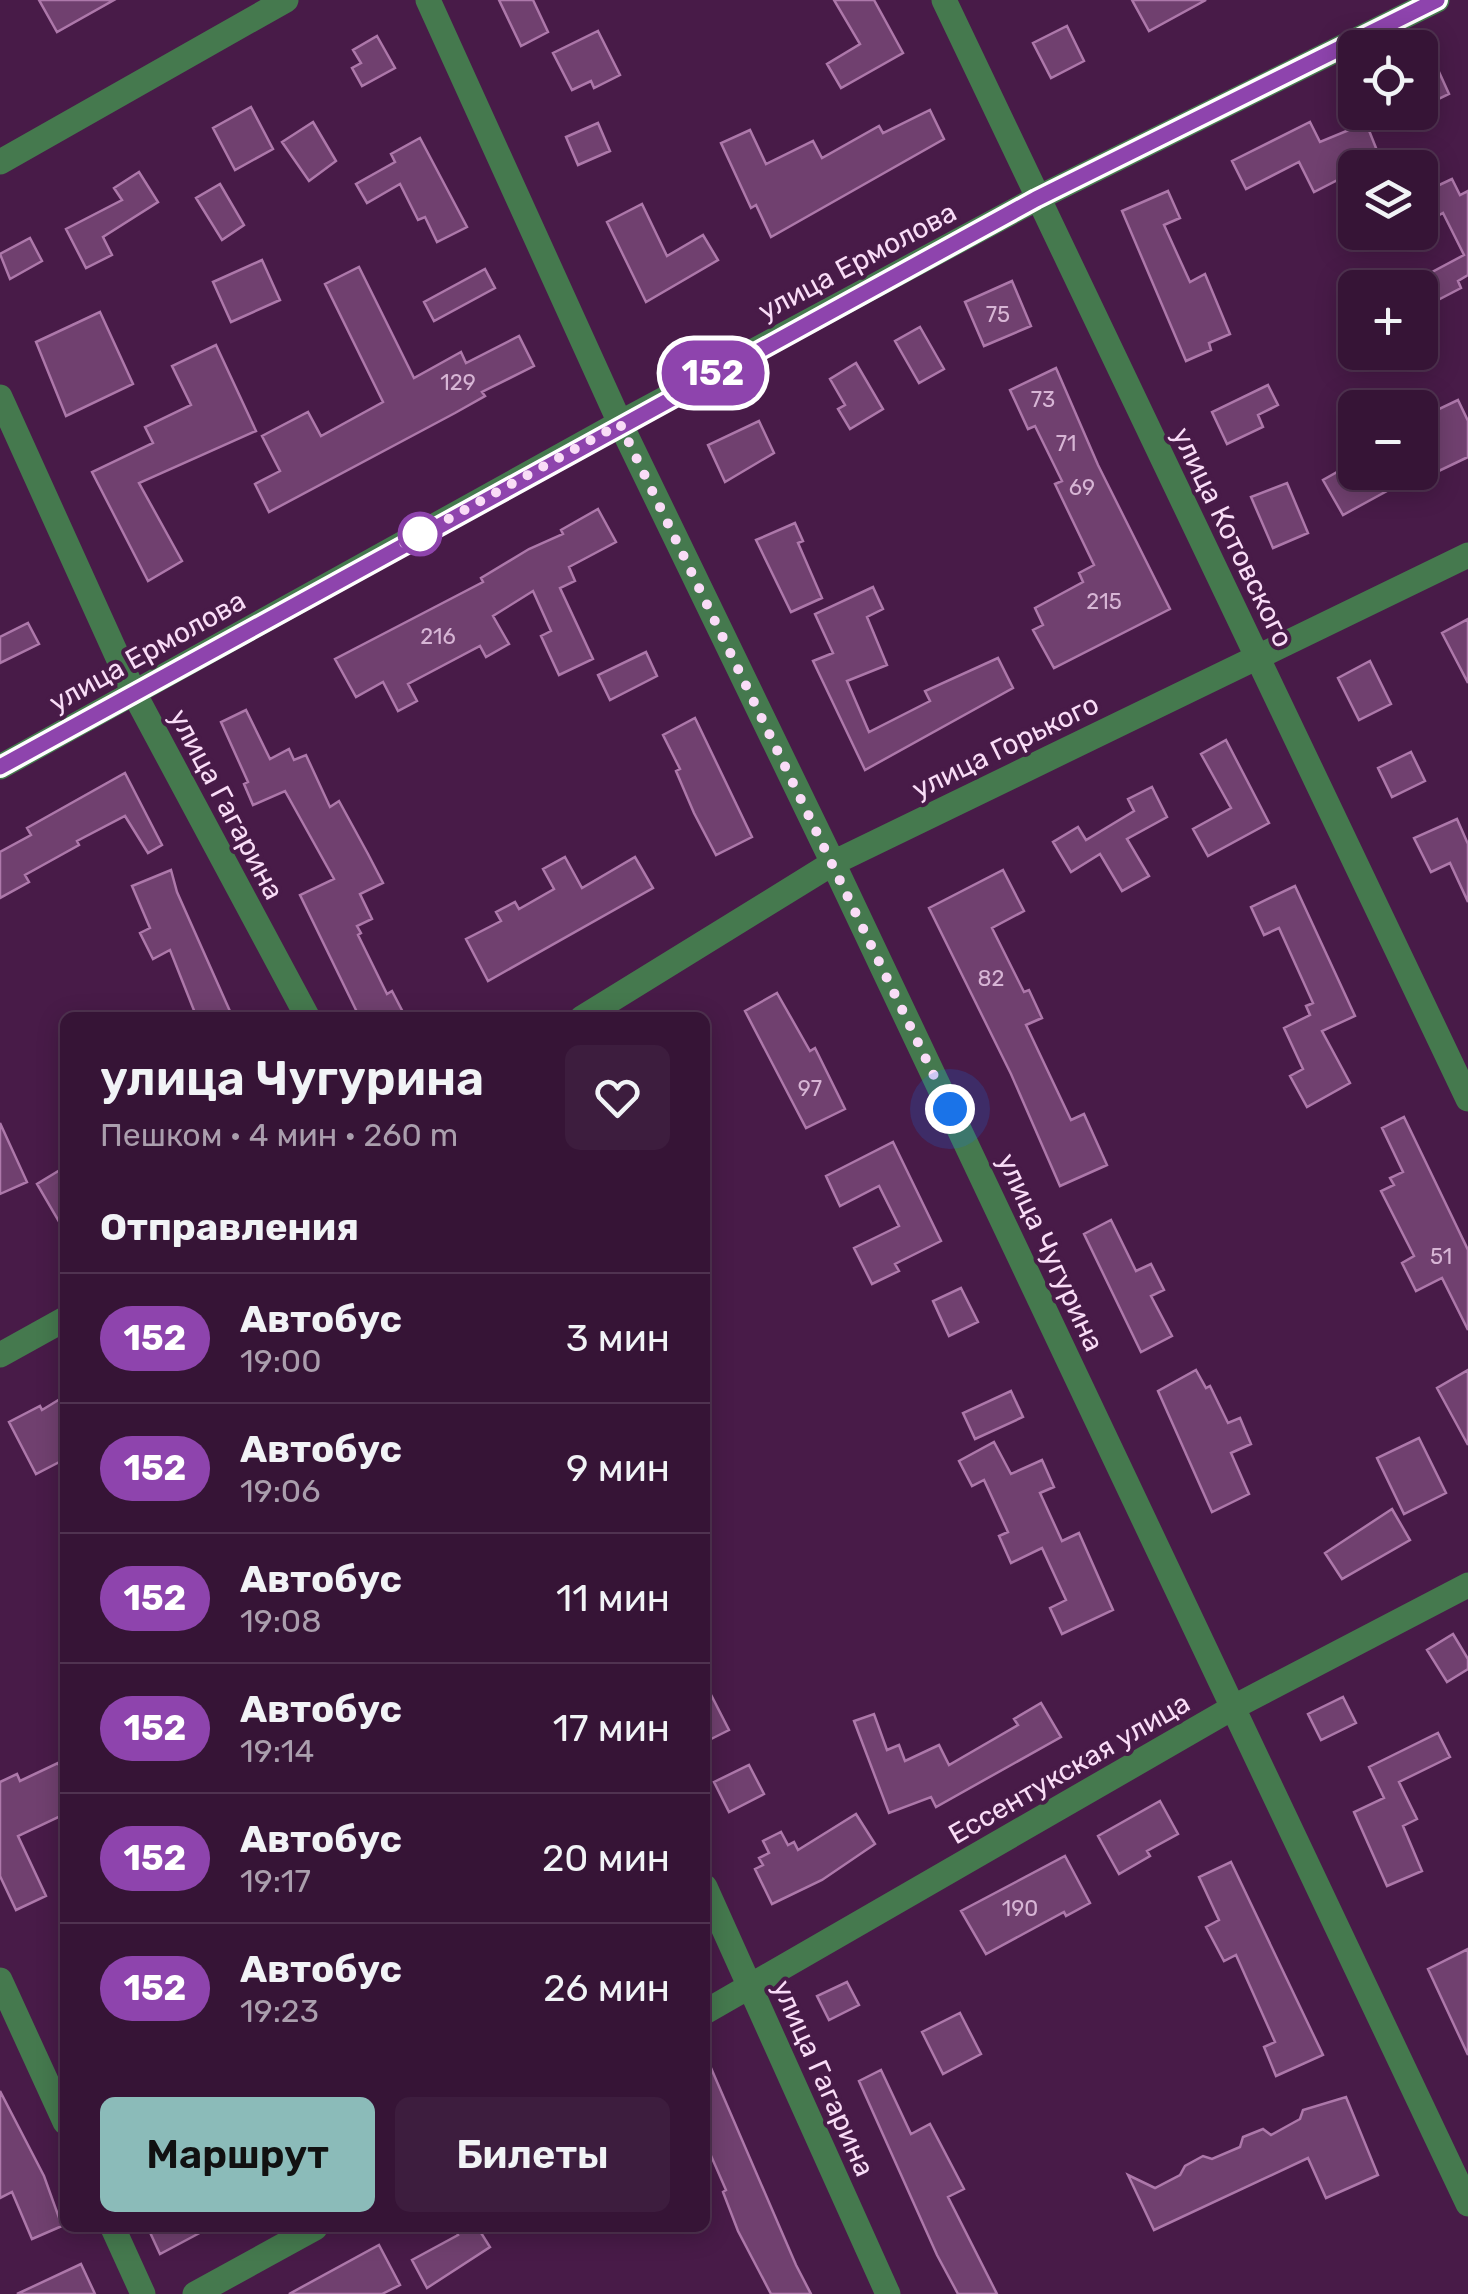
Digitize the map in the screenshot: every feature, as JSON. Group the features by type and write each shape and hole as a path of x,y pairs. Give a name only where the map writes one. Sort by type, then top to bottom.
{"street":[{"path":"0,162 286,0"},
{"name":"улица Чугурина","path":"428,0 620,424 833,862 1468,2204"},
{"name":"улица Котовского","path":"944,0 1468,1099"},
{"name":"улица Ермолова","path":"0,767 1036,199 1437,0"},
{"name":"улица Гагарина","path":"0,397 134,693 305,1012"},
{"name":"улица Горького","path":"592,1012 833,862 1468,555"},
{"path":"0,1355 60,1322"},
{"name":"Ессентукская улица","path":"710,2009 1234,1707 1468,1585"},
{"name":"улица Гагарина","path":"710,1898 888,2294"},
{"path":"0,1980 60,2111"},
{"path":"115,2232 143,2294"},
{"path":"194,2294 308,2232"}],"building":[{"path":"39,0 114,0 57,32"},
{"path":"499,0 533,0 548,32 521,46"},
{"path":"834,0 874,0 903,53 841,88 827,64 860,44"},
{"path":"1132,0 1206,0 1149,31"},
{"path":"1067,26 1084,61 1051,78 1033,43"},
{"path":"598,31 620,75 594,88 591,81 572,90 553,53"},
{"path":"377,36 395,68 362,86 352,68 361,63 353,50"},
{"path":"1438,70 1449,94 1438,99"},
{"path":"251,107 273,149 235,170 213,128"},
{"path":"930,110 944,139 771,237 756,205 751,208 721,143 750,130 766,164 813,141 822,158 879,126 883,133"},
{"path":"313,122 336,161 309,181 282,142"},
{"path":"1310,122 1320,142 1349,130 1369,130 1377,150 1338,150 1338,180 1314,192 1299,162 1246,189 1232,161"},
{"path":"598,123 610,151 578,165 566,137"},
{"path":"420,138 467,227 437,242 425,217 418,220 400,184 367,203 356,184 395,162 391,154"},
{"path":"139,172 158,202 103,237 112,255 86,268 66,229 122,200 114,188"},
{"path":"1452,179 1460,195 1468,191 1468,275 1458,281 1461,288 1438,300 1436,270 1464,255 1443,213 1438,216 1438,186"},
{"path":"220,184 244,225 222,240 196,198"},
{"path":"1168,191 1180,218 1164,225 1190,282 1205,274 1230,334 1209,343 1211,350 1186,361 1122,211"},
{"path":"642,204 667,256 703,235 718,260 646,302 607,222"},
{"path":"30,238 42,261 10,279 0,254"},
{"path":"262,260 280,300 231,322 213,282"},
{"path":"359,267 414,378 461,352 466,363 519,336 534,366 482,392 485,396 455,413 269,512 255,484 280,471 262,436 308,412 321,436 383,402 325,284"},
{"path":"485,269 495,288 434,321 424,302"},
{"path":"1012,281 1031,326 984,346 965,302"},
{"path":"100,312 133,384 66,416 36,342"},
{"path":"920,327 944,369 919,383 895,341"},
{"path":"216,345 256,431 139,483 182,561 148,581 92,472 153,443 145,427 191,405 172,366"},
{"path":"856,363 883,409 850,429 838,409 845,405 830,379"},
{"path":"1056,368 1098,465 1170,609 1054,668 1033,630 1043,625 1035,608 1083,582 1079,573 1094,565 1055,484 1062,481 1035,426 1028,429 1010,390"},
{"path":"1268,385 1278,405 1258,415 1263,427 1227,444 1212,412"},
{"path":"1458,400 1468,421 1468,457 1438,471 1438,409"},
{"path":"759,421 774,453 725,482 708,445"},
{"path":"1338,472 1338,490 1389,490 1343,515 1323,480"},
{"path":"1287,483 1308,533 1273,548 1251,497"},
{"path":"598,509 616,542 569,567 575,581 560,588 593,659 559,675 541,636 551,631 533,591 493,616 509,644 486,657 480,646 408,684 417,701 398,711 383,682 356,697 335,659 483,582 481,578 563,534 561,530"},
{"path":"795,523 803,541 798,543 822,598 791,612 756,540"},
{"path":"873,587 883,609 867,617 887,665 847,681 869,732 930,701 925,691 998,658 1013,688 865,770 813,661 833,653 815,614"},
{"path":"1468,619 1468,683 1442,633"},
{"path":"28,623 39,644 0,663 0,637"},
{"path":"646,652 657,676 610,700 598,675"},
{"path":"1370,661 1391,704 1359,720 1338,678"},
{"path":"246,710 270,759 289,749 294,760 306,755 330,807 339,801 383,883 360,894 372,919 357,926 361,933 358,935 387,994 392,991 403,1012 352,1012 356,1010 300,895 334,879 285,791 253,805 244,784 248,782 221,722"},
{"path":"695,718 752,837 716,855 694,813 676,771 680,769 663,735"},
{"path":"1226,740 1269,823 1208,856 1193,829 1231,808 1201,754"},
{"path":"1411,752 1425,781 1392,797 1378,768"},
{"path":"125,773 162,845 148,853 125,816 25,875 29,882 0,898 0,852 31,835 27,828"},
{"path":"1152,787 1167,817 1127,839 1149,876 1122,891 1100,854 1071,872 1053,842 1078,827 1086,840 1134,811 1128,799"},
{"path":"1457,819 1468,844 1468,902 1450,863 1431,872 1414,838"},
{"path":"565,857 582,888 635,857 653,888 488,981 466,939 501,921 496,912 515,902 519,909 554,889 543,869"},
{"path":"171,870 230,1012 195,1012 170,950 153,959 140,933 150,928 132,886"},
{"path":"1003,870 1024,911 992,928 1024,992 1029,990 1042,1018 1026,1025 1071,1120 1084,1114 1107,1165 1060,1186 1011,1074 929,908"},
{"path":"1295,886 1355,1016 1322,1031 1350,1083 1307,1107 1290,1076 1303,1069 1284,1028 1310,1015 1306,1006 1313,1003 1279,928 1264,935 1251,907"},
{"path":"777,993 810,1051 815,1048 845,1109 806,1128 745,1011"},
{"path":"1404,1117 1468,1250 1468,1330 1442,1278 1416,1291 1402,1263 1414,1256 1381,1191 1394,1185 1390,1178 1403,1172 1382,1128"},
{"path":"0,1123 27,1182 0,1194"},
{"path":"893,1142 941,1241 895,1264 899,1271 872,1284 854,1248 899,1226 879,1186 840,1206 826,1176"},
{"path":"60,1170 60,1223 37,1184"},
{"path":"1111,1220 1136,1271 1151,1264 1164,1290 1151,1296 1172,1336 1141,1352 1084,1234"},
{"path":"961,1288 978,1322 949,1336 933,1301"},
{"path":"1196,1370 1206,1388 1210,1386 1228,1423 1240,1418 1251,1444 1231,1453 1249,1494 1212,1512 1158,1391"},
{"path":"1468,1370 1468,1445 1437,1388"},
{"path":"1011,1391 1023,1417 975,1439 963,1413"},
{"path":"60,1399 60,1462 36,1474 9,1422 40,1406 42,1410"},
{"path":"1419,1438 1446,1493 1404,1514 1377,1458"},
{"path":"994,1442 1011,1474 1042,1460 1054,1487 1040,1493 1062,1541 1079,1533 1113,1610 1062,1634 1050,1608 1066,1600 1042,1548 1011,1563 999,1536 1008,1532 984,1480 972,1486 959,1461"},
{"path":"1392,1509 1410,1540 1342,1579 1325,1553"},
{"path":"1453,1634 1468,1659 1468,1669 1447,1682 1427,1650"},
{"path":"710,1693 729,1730 710,1740"},
{"path":"1343,1697 1356,1723 1321,1740 1308,1714"},
{"path":"1041,1703 1061,1737 936,1807 931,1797 889,1813 854,1721 874,1714 887,1750 899,1745 905,1761 939,1745 949,1765 1018,1725 1014,1719"},
{"path":"1438,1733 1450,1757 1399,1782 1417,1819 1403,1826 1422,1871 1387,1886 1354,1812 1384,1798 1369,1767"},
{"path":"58,1763 60,1768 60,1816 18,1836 46,1896 16,1910 0,1876 0,1782 17,1774 20,1781"},
{"path":"749,1765 764,1794 729,1812 714,1782"},
{"path":"1160,1801 1178,1834 1147,1851 1150,1856 1119,1874 1098,1836"},
{"path":"856,1814 875,1844 822,1880 772,1904 755,1869 763,1865 759,1858 769,1853 763,1841 781,1832 788,1845 794,1842 798,1850"},
{"path":"1065,1856 1090,1903 1066,1916 1064,1912 986,1954 961,1911"},
{"path":"1231,1862 1323,2055 1276,2076 1264,2047 1275,2042 1236,1955 1224,1961 1206,1927 1219,1920 1199,1877"},
{"path":"1468,1949 1468,2055 1428,1969"},
{"path":"847,1982 859,2005 829,2020 817,1996"},
{"path":"960,2013 981,2054 943,2074 922,2032"},
{"path":"710,2066 811,2294 771,2294 738,2231 723,2192 726,2190 710,2153"},
{"path":"881,2070 911,2134 930,2124 964,2189 948,2197 997,2294 958,2294 937,2255 859,2081"},
{"path":"0,2091 44,2176 60,2227 32,2239 12,2192 0,2198"},
{"path":"1346,2097 1378,2175 1326,2198 1308,2158 1154,2230 1128,2175 1155,2188 1180,2175 1185,2166 1203,2156 1212,2159 1240,2147 1243,2137 1263,2129 1271,2135 1300,2119 1303,2110"},
{"path":"150,2232 201,2232 160,2254"},
{"path":"456,2232 481,2232 490,2247 427,2288 412,2260 458,2235"},
{"path":"379,2245 400,2285 382,2294 289,2294"},
{"path":"81,2264 95,2294 17,2294"}],"bus line":[{"name":"152","path":"0,767 1036,199 1437,0"}],"route":[{"path":"420,534 403,544 620,424 950,1109"}]}
